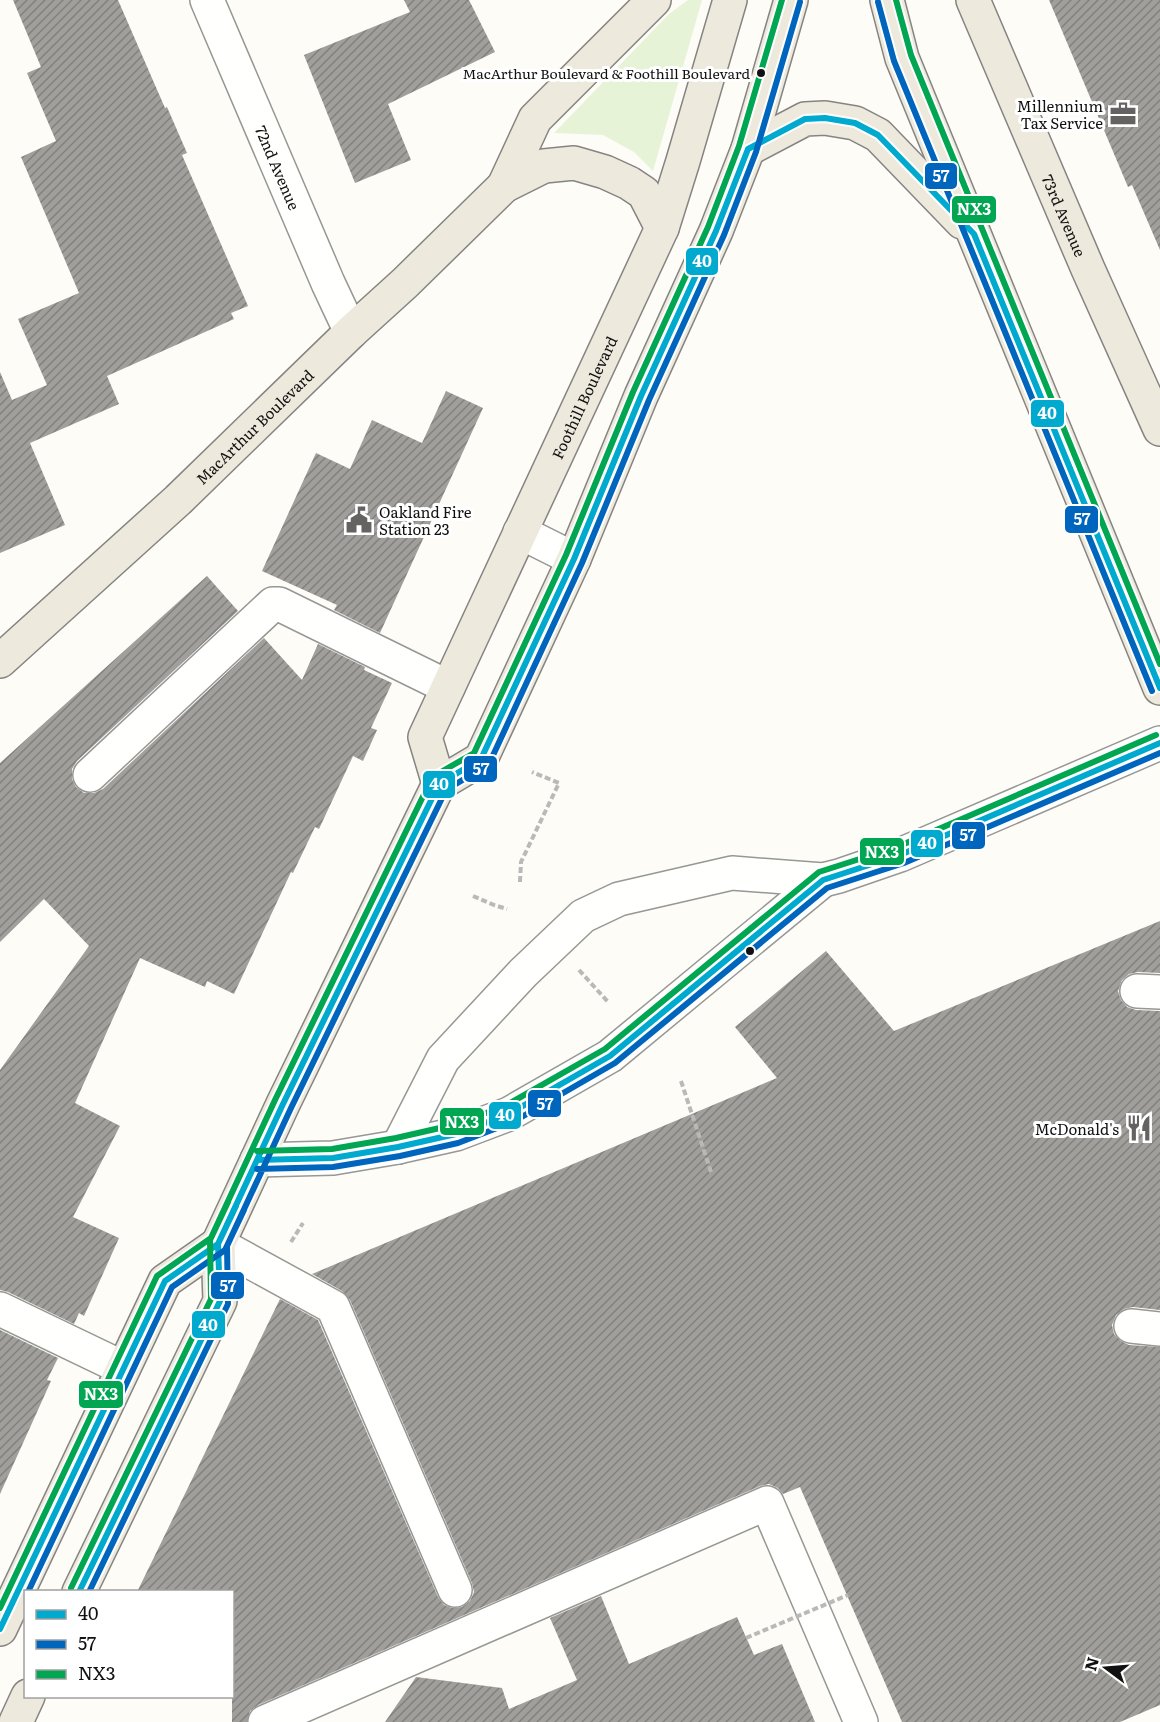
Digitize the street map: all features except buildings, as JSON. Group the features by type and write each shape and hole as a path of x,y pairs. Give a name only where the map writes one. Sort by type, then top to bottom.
{"main road":[{"name":"MacArthur Boulevard","path":"504,186 535,119 654,0"},
{"name":"Foothill Boulevard","path":"439,784 425,737 662,228 730,0"},
{"path":"80,1590 220,1301 218,1244 283,1104 439,784 481,759 574,559 641,396 716,231 748,149 791,0"},
{"path":"887,0 902,58 1160,688"},
{"name":"73rd Avenue","path":"973,0 1088,269 1160,429"},
{"path":"748,149 805,119 825,118 855,123 878,135 974,234"},
{"name":"MacArthur Boulevard","path":"0,661 178,500 504,186 544,166 574,164 584,166 621,179 644,193 662,228"},
{"path":"0,1629 165,1281 218,1244"},
{"path":"16,1722 27,1698"}],"street":[{"name":"72nd Avenue","path":"207,0 351,332"},
{"path":"520,532 574,559"},
{"path":"90,775 273,604 279,604 448,687"},
{"path":"257,1160 333,1158 398,1148 456,1134 509,1114 610,1056 823,880 900,855 1160,743"},
{"path":"398,1148 443,1059 523,973 582,916 619,899 732,873 823,880"},
{"path":"218,1244 333,1307 455,1590"},
{"path":"0,1310 123,1368"},
{"path":"265,1722 767,1503 861,1722"}],"path":[{"path":"520,882 521,862 559,783 532,771"},
{"path":"473,896 507,909"},
{"path":"574,964 609,1003"},
{"path":"681,1081 711,1172"},
{"path":"289,1245 303,1223"},
{"path":"746,1638 848,1595"}],"green space":[{"path":"688,0 702,0 653,171 634,152 603,135 554,133 669,14"}],"transit line":[{"name":"NX3","path":"71,1588 211,1299 210,1240 275,1100 431,780 474,753 566,555 633,392 708,227 739,146 782,0"},
{"name":"NX3","path":"896,0 911,55 1160,664"},
{"name":"57","path":"90,1590 228,1304 227,1246 291,1108 446,790 489,764 582,563 649,400 724,235 756,152 800,2"},
{"name":"57","path":"878,2 894,61 1152,691"},
{"name":"40","path":"80,1590 220,1301 218,1244 283,1104 439,784 481,759 574,559 641,396 716,231 748,149 805,119 825,118 855,123 878,135 974,234 1160,688"},
{"name":"NX3","path":"257,1151 332,1149 396,1138 453,1125 505,1106 605,1049 819,872 897,847 1156,735"},
{"name":"40","path":"257,1160 333,1158 398,1147 456,1134 509,1114 610,1056 823,880 900,855 1160,743"},
{"name":"57","path":"257,1169 333,1167 400,1156 458,1143 513,1122 615,1063 827,888 904,863 1160,753"},
{"name":"NX3","path":"0,1608 157,1276 211,1238 228,1202"},
{"name":"40","path":"0,1629 165,1281 218,1244 236,1206"},
{"name":"57","path":"29,1590 172,1287 225,1250 244,1210"}],"place":[{"name":"MacArthur Boulevard & Foothill Boulevard","path":"761,73"},
{"name":"Millennium Tax Service","path":"1123,114"},
{"name":"Oakland Fire Station 23","path":"359,520"},
{"name":"McDonald's","path":"1139,1128"}]}
